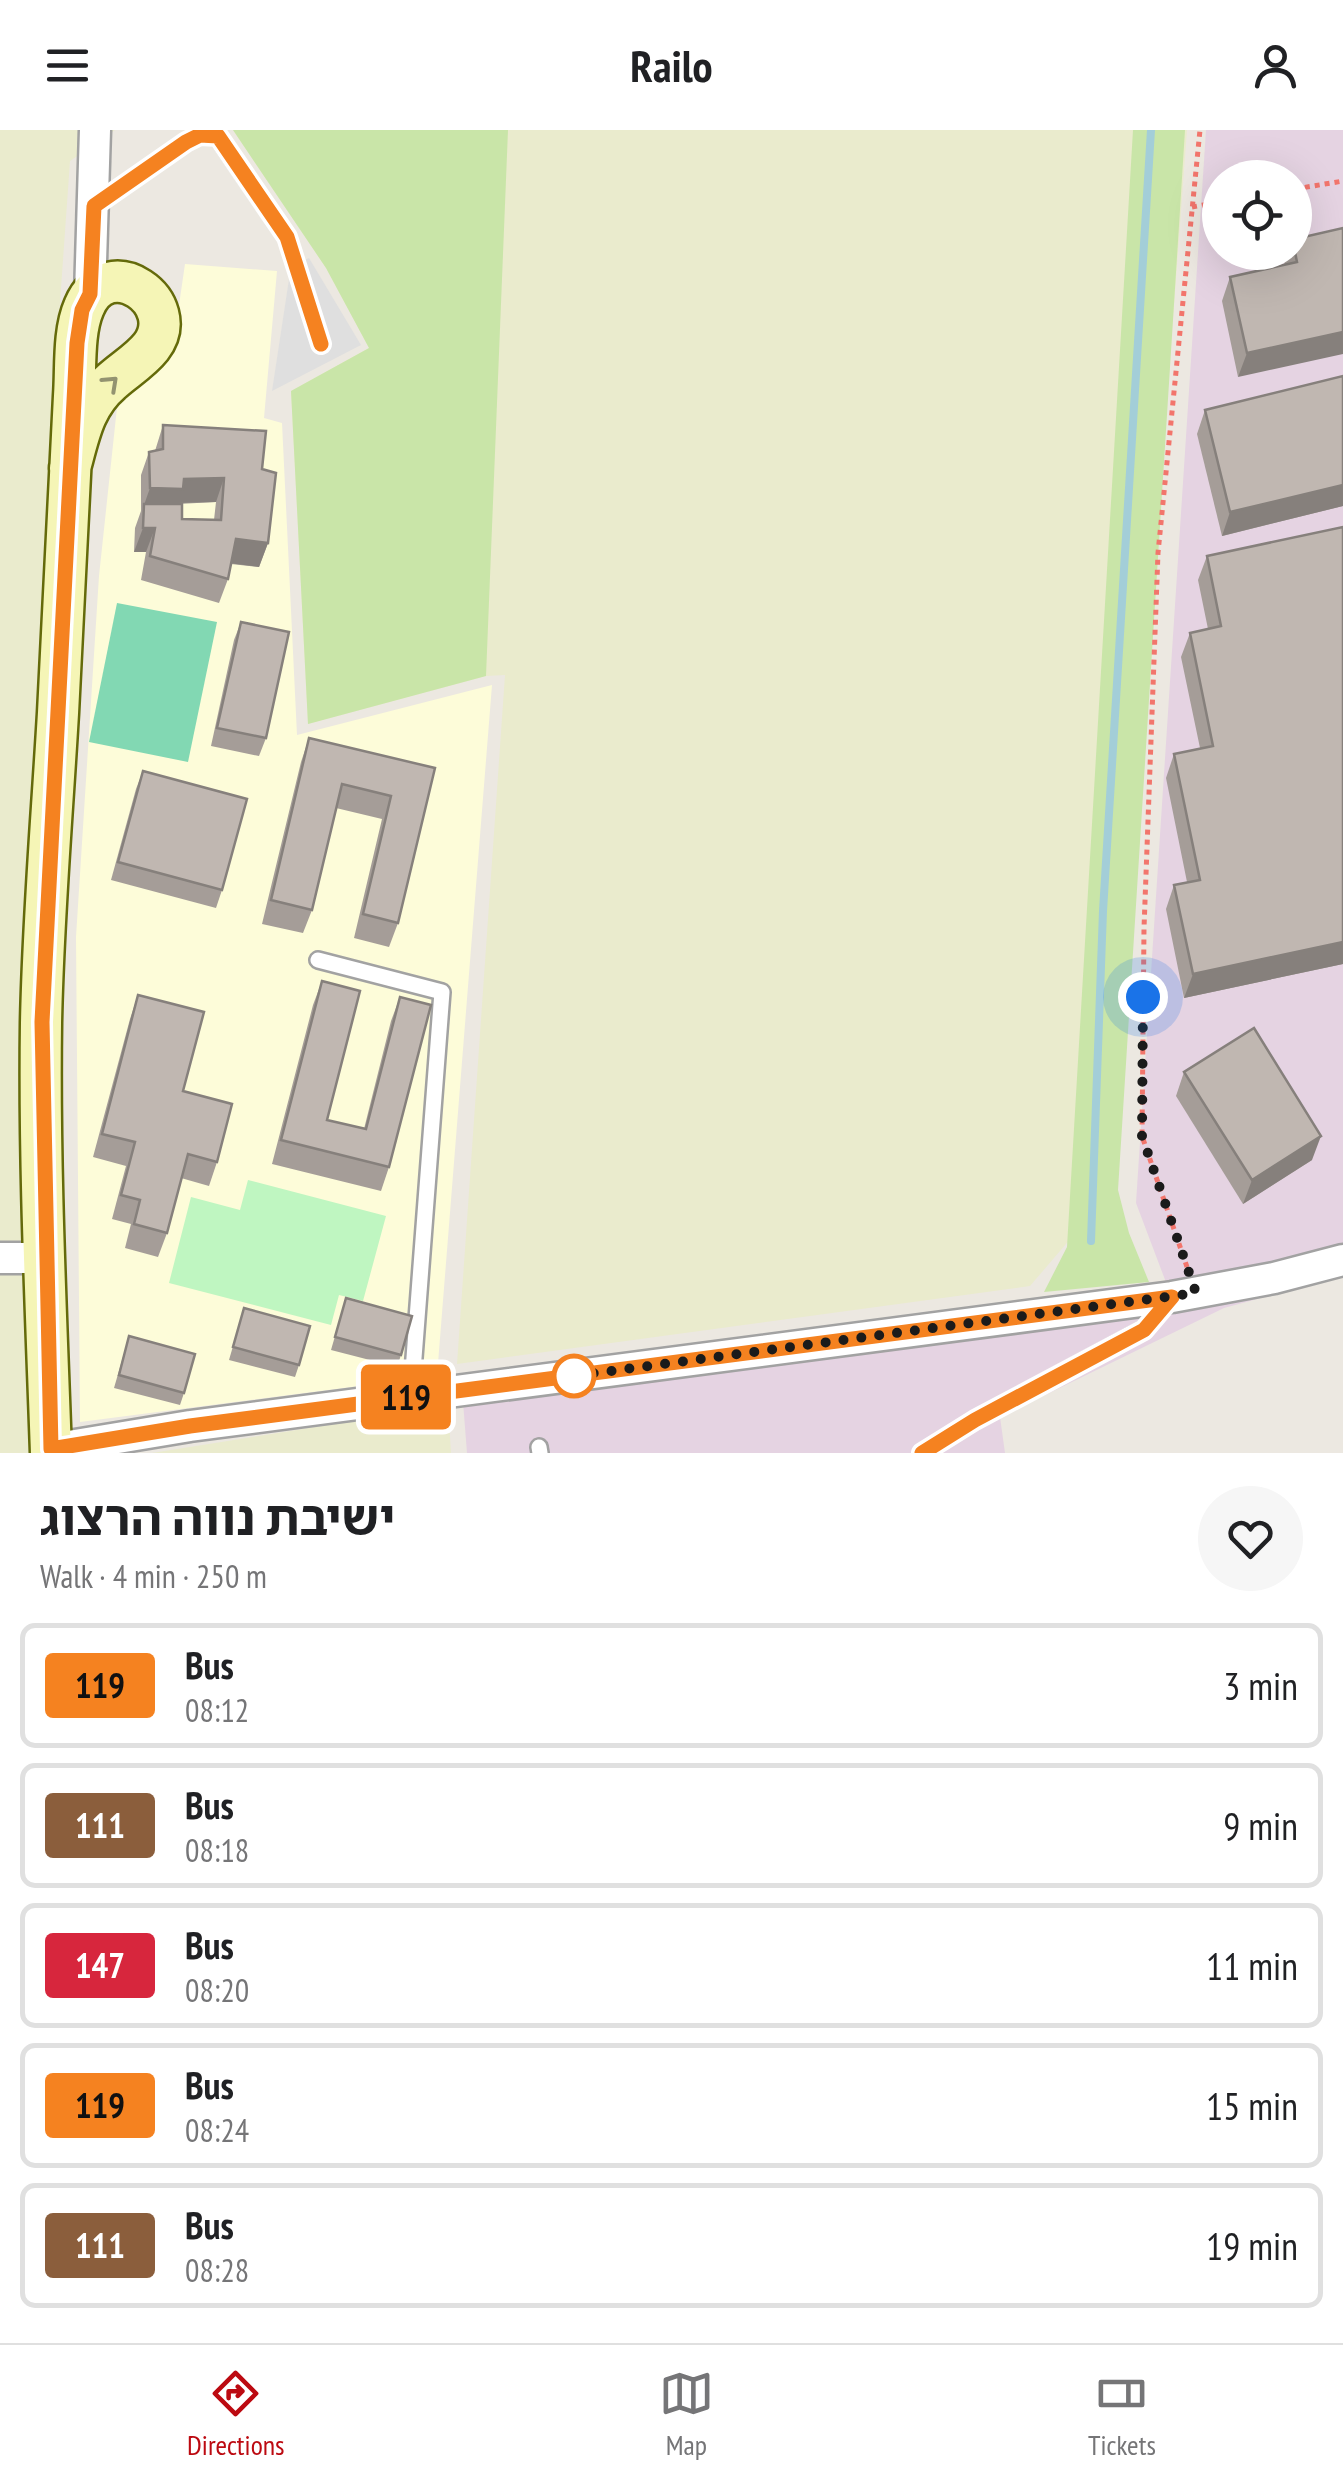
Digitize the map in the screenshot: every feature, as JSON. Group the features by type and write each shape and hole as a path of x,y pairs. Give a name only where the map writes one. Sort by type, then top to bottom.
{"street":[{"path":"95,130 90,294 82,310 77,343 42,1006 51,1451 113,1437 1184,1295 1343,1260"},
{"path":"70,468 84,415 106,386 144,356 156,341 159,326 156,309 146,293 134,284 105,284 90,294"},
{"path":"0,1258 45,1258"}],"lane":[{"path":"94,206 186,142 200,135 218,136 287,237 321,344"},
{"path":"318,960 442,992 411,1397"},
{"path":"922,1453 975,1420 1144,1330 1184,1295"}],"path":[{"path":"1184,1295 1142,1136 1144,928 1158,552 1200,130"},
{"path":"1312,186 1343,181"},
{"path":"1192,207 1202,205"}],"shaded area":[{"path":"0,130 115,130 70,161 48,472 24,1031 34,1453 0,1453"},
{"path":"233,130 1187,130 1108,1195 1030,1286 457,1364 505,675 486,676 308,724 291,391 369,348 326,268"},
{"path":"1206,130 1343,130 1343,1276 1224,1308 1000,1417 1005,1453 467,1453 461,1376 1167,1285 1136,1203 1202,191 1202,270 1312,270 1312,160 1204,160"},
{"path":"309,258 361,345 272,391 291,266"},
{"path":"185,264 277,271 264,418 282,423 297,735 492,685 437,1376 80,1422 76,937 99,576 118,398 172,353"},
{"path":"448,1406 451,1453 152,1453"}],"green space":[{"path":"233,130 508,130 486,676 308,724 291,391 369,348 326,268"},
{"path":"1133,130 1185,130 1118,1190 1129,1233 1149,1282 1044,1292 1067,1247"},
{"path":"117,603 217,622 188,762 89,742"},
{"path":"248,1180 386,1216 363,1301 339,1295 331,1325 169,1283 191,1197 240,1210"}],"building":[{"path":"1343,228 1343,332 1247,353 1230,277 1261,270 1312,270 1312,235"},
{"path":"1343,376 1343,485 1230,512 1205,410"},
{"path":"163,425 266,431 262,469 276,473 268,543 236,539 228,579 150,556 155,528 143,528 144,504 182,504 182,519 221,520 224,478 184,479 183,489 150,488 149,452 163,449"},
{"path":"1343,527 1343,942 1193,974 1174,885 1200,880 1174,754 1213,746 1190,633 1221,626 1207,556"},
{"path":"241,622 289,632 266,738 217,728"},
{"path":"309,738 435,768 398,923 363,914 391,796 342,784 312,910 271,900"},
{"path":"143,771 247,799 222,890 118,862"},
{"path":"322,981 360,991 327,1120 366,1129 400,997 431,1005 389,1167 281,1140"},
{"path":"138,995 204,1012 183,1091 232,1104 217,1162 188,1154 167,1233 134,1224 140,1200 121,1195 135,1142 102,1134"},
{"path":"1254,1028 1321,1136 1252,1180 1184,1072"},
{"path":"346,1298 412,1316 401,1355 335,1337"},
{"path":"244,1308 310,1326 299,1365 233,1347"},
{"path":"129,1336 195,1354 184,1393 119,1375"}],"waterway":[{"path":"1091,1241 1103,911 1151,130"}],"bus line":[{"name":"119","path":"321,344 287,237 218,136 200,135 186,142 94,206 90,294 82,310 77,343 42,1022 51,1449 190,1426 1172,1297 1144,1330 975,1420 922,1453"}],"route":[{"path":"574,1376 566,1377 1196,1293 1142,1136 1143,997"}]}
